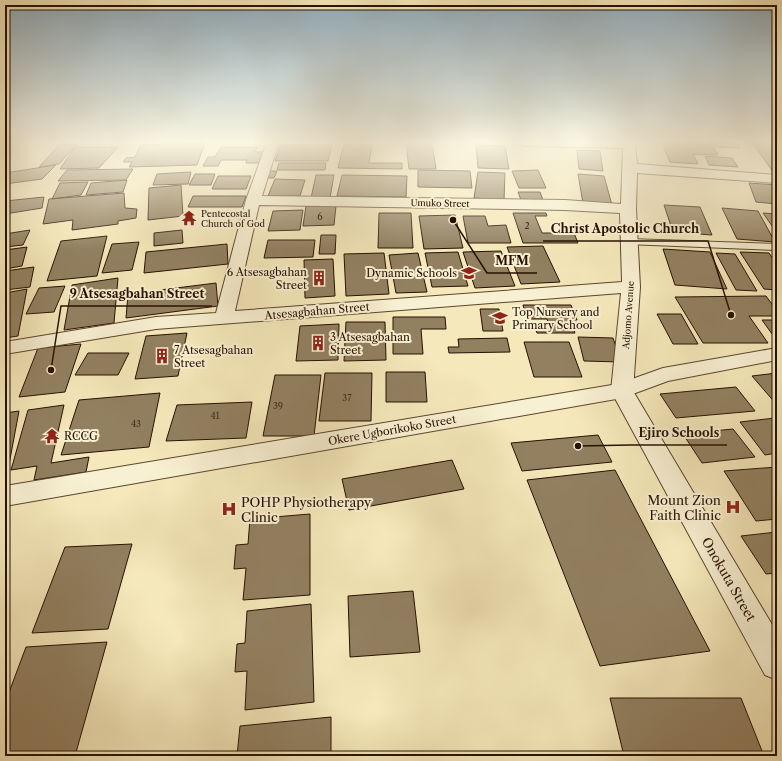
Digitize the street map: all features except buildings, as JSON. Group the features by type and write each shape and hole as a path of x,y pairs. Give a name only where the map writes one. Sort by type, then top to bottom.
{"street":[{"path":"224,318 253,200 261,178"},
{"name":"Adjomo Avenue","path":"622,391 631,287 628,209 630,178"},
{"path":"757,178 777,179"},
{"name":"Umuko Street","path":"253,200 565,205 628,209"},
{"name":"Atsesagbahan Street","path":"5,348 156,323 631,287"},
{"name":"Okere Ugborikoko Street","path":"5,496 622,391 663,375 777,354"},
{"name":"Onokuta Street","path":"622,391 777,664"}],"lane":[{"path":"629,242 777,247"}],"place":[{"name":"Pentecostal Church of God","path":"189,218"},
{"name":"MFM","path":"453,220"},
{"name":"Dynamic Schools","path":"469,273"},
{"name":"6 Atsesagbahan Street","path":"319,278"},
{"name":"Christ Apostolic Church","path":"731,315"},
{"name":"Top Nursery and Primary School","path":"500,318"},
{"name":"3 Atsesagbahan Street","path":"318,343"},
{"name":"7 Atsesagbahan Street","path":"162,356"},
{"name":"9 Atsesagbahan Street","path":"51,370"},
{"name":"RCCG","path":"52,436"},
{"name":"Ejiro Schools","path":"578,446"},
{"name":"Mount Zion Faith Clinic","path":"733,507"},
{"name":"POHP Physiotherapy Clinic","path":"229,509"}]}
